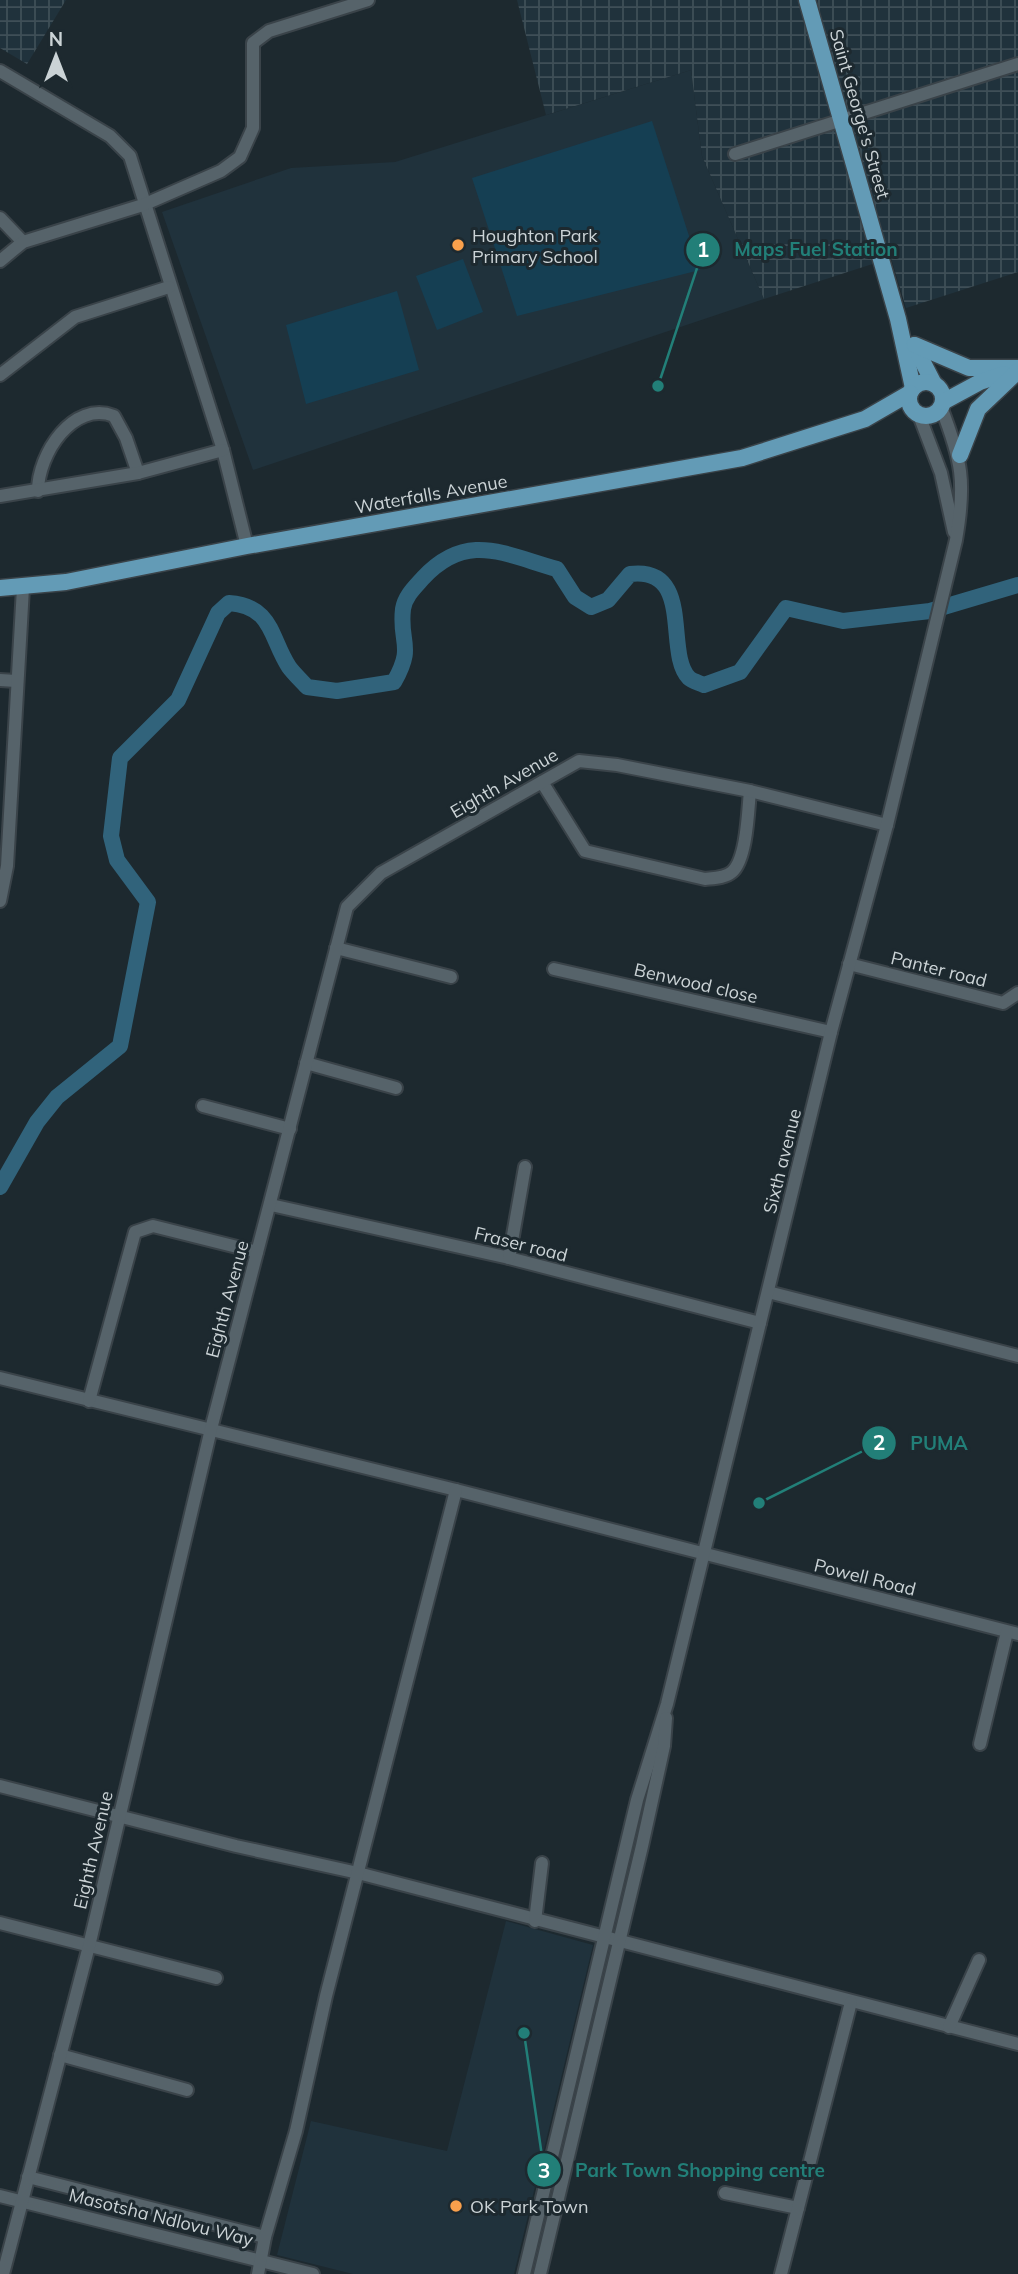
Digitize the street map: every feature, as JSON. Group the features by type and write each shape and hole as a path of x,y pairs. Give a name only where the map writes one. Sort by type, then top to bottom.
{"main road":[{"name":"Saint George's Street","path":"807,0 898,319 911,391"},
{"name":"Saint George's Street","path":"898,319 915,345 935,385"},
{"path":"915,345 942,359 969,368 1018,369"},
{"path":"980,382 935,385 923,382 911,391 909,403 917,413 934,414 942,405 980,382 1018,369"},
{"path":"960,455 978,409 1018,369"},
{"path":"935,385 942,405"},
{"name":"Waterfalls Avenue","path":"866,419 911,391"},
{"name":"Waterfalls Avenue","path":"0,588 23,588 247,545 730,461 866,419 917,413"}],"street":[{"path":"0,261 23,242 144,205 221,171 240,157 253,128 253,43 260,36 368,0"},
{"path":"735,154 1018,64"},
{"path":"0,71 120,144 130,156 169,287 223,450 247,545"},
{"path":"0,218 23,242"},
{"path":"0,375 75,317 169,287"},
{"name":"Sixth avenue","path":"667,1704 831,1032 887,825 956,540 962,502 960,455 942,405"},
{"path":"38,491 38,474 52,447 76,420 94,411 114,416 126,438 138,473"},
{"path":"917,413 940,473 956,540"},
{"path":"0,496 138,473 223,450"},
{"path":"0,901 7,866 23,588"},
{"path":"0,680 16,681"},
{"name":"Eighth Avenue","path":"3,2274 89,1946 211,1429 347,907 381,873 574,763 590,761 750,791 887,825"},
{"path":"542,782 585,851 705,879 722,877 734,871 747,830 750,791"},
{"path":"336,948 451,977"},
{"name":"Panter road","path":"849,964 1003,1003 1018,993"},
{"name":"Benwood close","path":"554,969 831,1032"},
{"path":"306,1063 396,1088"},
{"path":"204,1106 290,1129"},
{"path":"509,1258 525,1167"},
{"name":"Fraser road","path":"271,1205 509,1258 760,1323"},
{"path":"89,1401 135,1232 153,1226 257,1252"},
{"path":"768,1293 1018,1356"},
{"name":"Powell Road","path":"0,1378 456,1490 1013,1633"},
{"path":"258,2274 265,2237 296,2132 326,1996 456,1490"},
{"path":"980,1744 1013,1633"},
{"path":"524,2274 637,1800 667,1704"},
{"path":"540,2274 620,1943 664,1746 667,1704"},
{"path":"0,1786 358,1873 1018,2044"},
{"path":"535,1921 542,1863"},
{"path":"0,1923 216,1978"},
{"path":"949,2027 979,1961"},
{"path":"780,2274 851,2002"},
{"path":"60,2055 187,2090"},
{"path":"28,2177 265,2237"},
{"path":"725,2193 798,2208"},
{"name":"Masotsha Ndlovu Way","path":"0,2196 313,2274"}],"shaded area":[{"path":"0,0 66,0 27,64 0,48"},
{"path":"517,0 1018,0 1018,272 906,308 891,258 764,299 702,156 691,70 546,115"},
{"name":"Houghton Park Primary School","path":"691,70 702,156 764,299 253,470 162,212 291,168 395,162"},
{"path":"652,121 700,270 517,316 472,178"},
{"path":"463,259 483,312 437,330 416,276"},
{"path":"397,291 419,370 306,404 286,325"},
{"path":"506,1921 593,1945 514,2274 353,2274 277,2255 311,2121 447,2151"}],"waterway":[{"path":"0,1187 37,1122 57,1097 120,1046 148,902 117,860 111,836 120,758 178,700 218,613 229,603 243,605 262,617 289,667 307,687 337,691 394,682 404,660 402,621 406,600 423,578 455,555 486,550 557,569 575,597 591,607 608,600 630,574 650,575 663,583 671,597 682,666 689,678 704,685 740,672 786,608 843,621 930,611 1018,585"}],"place":[{"name":"Houghton Park Primary School","path":"458,245"},
{"name":"Maps Fuel Station","path":"658,386"},
{"name":"PUMA","path":"759,1503"},
{"name":"Park Town Shopping centre","path":"524,2033"},
{"name":"OK Park Town","path":"456,2206"}]}
